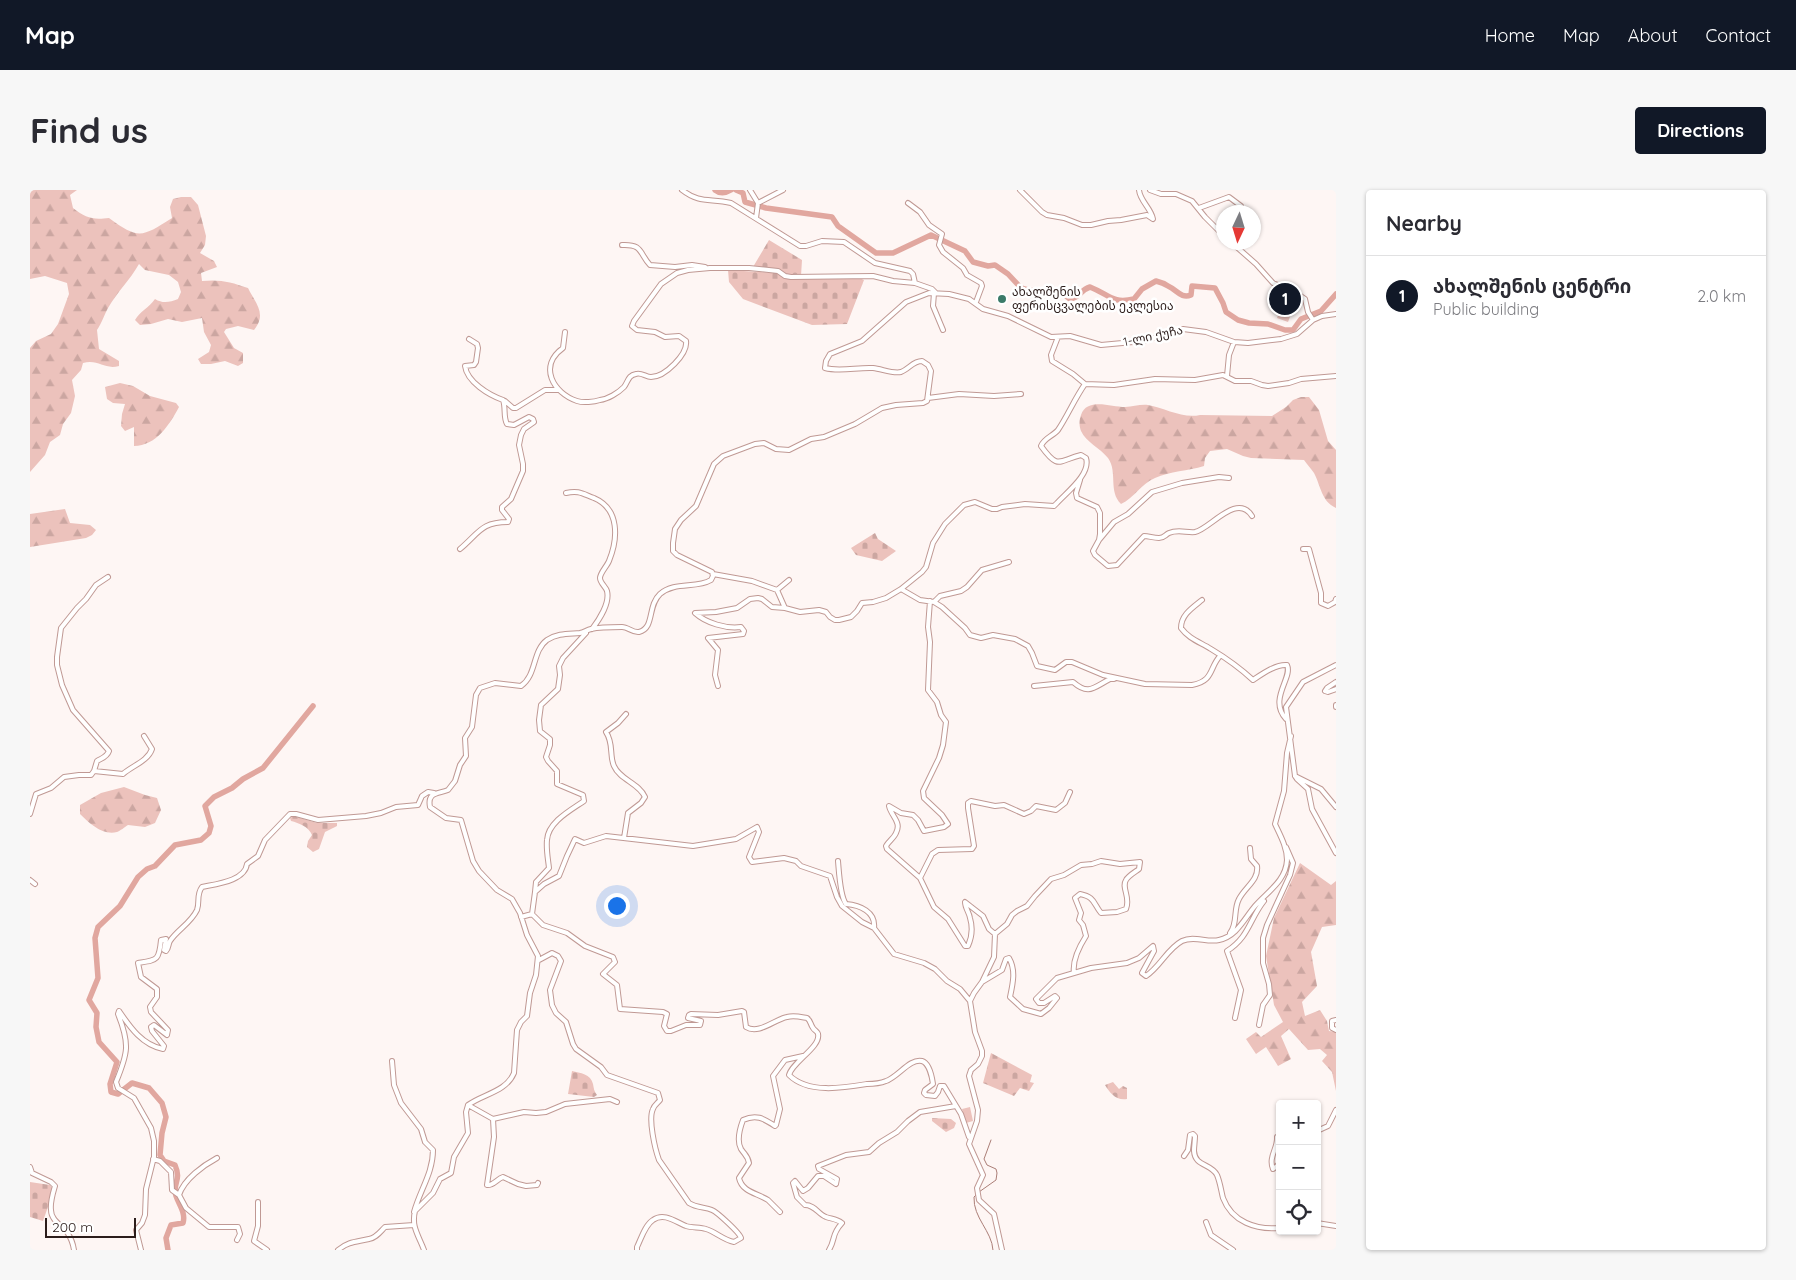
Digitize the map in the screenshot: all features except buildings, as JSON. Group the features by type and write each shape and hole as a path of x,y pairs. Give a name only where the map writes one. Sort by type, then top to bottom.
{"street":[{"path":"682,190 698,200 718,200 731,203 800,246 822,242 844,242 876,262 910,272 913,274 915,283"},
{"path":"750,190 758,205 756,218"},
{"path":"758,205 783,190"},
{"path":"1020,190 1038,209 1047,215 1064,218 1082,226 1090,226 1147,215 1153,219 1152,214 1139,194 1139,190"},
{"path":"1150,190 1161,194 1184,196 1192,201 1216,228"},
{"path":"1199,208 1229,197 1240,205"},
{"path":"908,203 920,212 929,225 942,234 939,245 943,252 963,268 967,274 981,282 982,286 976,302"},
{"path":"622,245 636,246 650,265 675,267 692,265 710,268"},
{"path":"1240,250 1274,283 1305,299 1309,314 1313,320"},
{"path":"565,332 563,348 555,356 550,375 553,383 559,390 578,401 600,400 615,394 625,386 629,378 637,373 654,377 673,367 686,348 686,341 679,336 666,337 655,332 634,329 632,326 660,284 677,273 694,269 765,269 778,271 791,278 873,276 893,281 915,283 932,289 935,293 934,306 943,330"},
{"path":"785,608 776,590 752,581 713,574 677,555 674,551 673,543 680,520 696,506 714,464 729,454 758,443 764,443 780,450 789,450 811,439 824,437 860,422 882,408 896,405 923,404 928,398 931,371 928,365 922,361 916,362 906,370 897,372 866,368 829,369 825,368 825,364 830,354 862,341 906,302 922,294 935,293"},
{"name":"1-ლი ქუჩა","path":"935,293 969,298 984,309 1013,318 1051,337 1070,336 1101,345 1144,341 1183,329 1206,332 1234,342 1248,343 1282,339 1297,334 1313,320 1322,316 1336,314"},
{"path":"1058,337 1052,355 1052,362 1073,374 1085,384 1114,385 1155,379 1196,380 1227,376 1235,381 1251,381 1262,386 1268,386 1301,379 1336,376"},
{"path":"469,339 477,344 478,354 474,365 467,364 465,368 476,383 492,396 516,408 545,390 559,390"},
{"path":"1227,376 1229,355 1234,342"},
{"path":"718,686 715,675 718,650 708,638 743,634 744,631 741,627 719,626 695,613 737,608 750,599 758,598 772,607 800,612 820,610 826,612 835,620 840,620 850,617 862,603 878,601 901,590 926,567 933,543 945,524 964,504 975,502 992,509 1025,504 1054,506 1081,478 1088,462 1084,456 1076,456 1065,462 1057,462 1041,446 1060,427 1085,384"},
{"path":"928,398 959,394 994,396 1021,394"},
{"path":"460,549 476,533 492,522 508,522 502,507 510,499 523,471 519,445 520,435 534,422 533,419 528,417 514,425 508,424 505,420 503,400"},
{"path":"1230,478 1219,477 1152,492 1128,514 1114,522 1099,540 1093,551 1095,555 1108,566 1117,566 1144,536 1157,538 1178,531 1194,532 1227,511 1236,509 1247,511 1252,516"},
{"path":"1081,478 1076,493 1077,498 1097,506 1100,513 1099,540"},
{"path":"532,914 536,882 549,868 547,839 550,829 564,814 584,801 583,795 557,784 557,771 546,757 550,739 540,731 539,713 541,705 558,689 559,666 563,658 599,620 608,597 600,577 610,559 616,532 610,510 601,502 584,492 572,491 566,493"},
{"path":"1303,549 1309,549 1321,593 1321,603 1328,606 1336,599"},
{"path":"995,934 989,929 983,916 965,902 971,919 973,937 968,946 965,946 948,919 934,907 920,878 886,846 898,828 897,821 889,806 901,813 913,815 924,831 944,827 948,824 942,815 924,798 923,790 939,758 946,722 941,715 937,702 928,690 930,642 928,627 932,601 940,596 966,587 982,570 1009,562"},
{"path":"141,1250 136,1230 142,1223 145,1215 146,1189 154,1159 154,1141 151,1128 134,1098 118,1088 116,1082 123,1068 127,1052 118,1014 119,1011 139,1037 157,1048 163,1049 164,1046 152,1031 151,1026 154,1025 167,1035 168,1030 151,1012 150,1007 157,997 158,989 140,977 138,963 152,962 157,957 160,951 161,940 166,939 164,950 166,951 170,941 196,912 197,897 202,888 222,883 242,874 246,870 247,864 258,856 265,840 290,814 318,820 366,816 396,807 418,805 422,796 428,792 434,793 448,790 455,781 460,765 466,756 465,738 472,727 474,703 480,688 495,683 521,686 529,679 544,643 561,634 620,627 626,627 636,632 641,631 650,622 653,605 661,593 682,585 707,583 711,580 713,574"},
{"path":"30,814 36,794 51,788 64,777 91,776 97,761 106,757 109,751 73,710 62,685 57,665 60,628 86,599 96,584 108,577"},
{"path":"776,590 789,580"},
{"path":"901,590 920,600 932,601 961,624 970,635 981,638 993,635 1002,636 1028,646 1037,666 1055,670 1066,662 1072,662 1103,675 1145,684 1197,684 1208,678 1220,656"},
{"path":"1202,600 1184,615 1181,628 1193,639 1239,668 1253,680 1284,664 1287,665 1288,671 1279,702 1282,714 1287,720"},
{"path":"1336,665 1303,682 1288,703 1286,711 1291,736 1295,776 1308,789 1312,809 1336,853"},
{"path":"1034,686 1073,682 1081,690 1087,690 1110,679 1122,680 1122,678"},
{"path":"1336,682 1326,688 1325,691 1328,692 1336,689"},
{"path":"624,838 628,813 641,803 645,796 643,791 620,774 613,765 612,743 606,732 626,714"},
{"path":"94,771 122,774 142,761 151,753 152,749 144,736"},
{"path":"1259,1025 1263,1005 1270,995 1263,963 1263,938 1293,863 1275,824 1284,791 1287,753 1291,736"},
{"path":"1295,776 1321,789 1336,807"},
{"path":"920,878 932,854 938,850 972,849 974,846 968,808 968,803 971,801 994,806 1004,805 1024,814 1036,806 1059,809 1065,803 1070,792"},
{"path":"414,1216 418,1207 433,1193 440,1178 451,1173 454,1157 468,1133 466,1112 468,1105 497,1090 512,1078 517,1030 527,1016 530,993 539,960 527,935 520,913 512,899 497,890 479,871 470,853 461,820 446,818 430,807 429,801 434,793"},
{"path":"535,892 544,884 559,876 575,839 584,843 606,836 693,846 736,839 757,827 759,832 749,857 752,862 784,858 796,861 801,866 830,876 842,906 862,922 874,928 894,954 924,963 935,969 947,981 960,989 970,1002 975,1032 982,1052 978,1064 971,1070 969,1076 978,1110 977,1121 970,1138"},
{"path":"1234,1018 1241,990 1227,951 1240,940 1251,926 1257,910 1274,889 1282,875 1287,861 1283,840"},
{"path":"1226,937 1234,928 1238,900 1257,875 1257,866 1252,859 1250,848"},
{"path":"838,861 838,878 844,901 846,904 862,907 869,912 875,923 874,928"},
{"path":"970,1002 994,957 995,934 1007,924 1012,914 1027,906 1051,878 1064,875 1081,865 1101,861 1120,864 1140,862 1139,869 1126,880 1124,887 1128,899 1126,910 1101,913 1098,910 1097,903 1088,896 1080,894 1075,898 1081,913 1079,920 1083,925 1086,936 1080,946 1073,966 1074,973"},
{"path":"30,880 35,884"},
{"path":"982,982 1001,971 1006,959 1009,958 1014,977 1010,997 1023,1009 1041,1014 1057,998 1055,996 1044,1003 1039,1003 1036,999 1037,996 1057,978 1091,968 1127,963 1139,958 1153,946 1154,951 1142,973 1146,976 1173,947 1183,940 1192,938 1218,941 1237,930 1257,904 1274,889"},
{"path":"521,917 532,914"},
{"path":"532,914 543,925 567,933 585,946 614,957 615,962 603,974 617,985 619,1006 623,1011 663,1012 667,1014 665,1029 672,1031 686,1025 700,1025 701,1021 688,1018 691,1014 718,1015 742,1011 746,1027 753,1029 758,1029 786,1017 804,1017 810,1021 818,1035 812,1050 792,1069 789,1075 809,1086 825,1088 850,1087 886,1082 898,1075 911,1062 924,1061 933,1084 924,1093 935,1096 940,1086 944,1086 961,1114 970,1138 970,1148 982,1175 977,1188 978,1197 982,1204 994,1214 1002,1250"},
{"path":"539,960 552,953 558,956 561,961 550,990 552,1005 556,1014 566,1022 576,1049 601,1067 607,1075 658,1093 660,1100 653,1107 650,1118 659,1160 689,1204 712,1210 740,1234 741,1238 734,1242 726,1240 707,1229 687,1227 670,1218 663,1217 654,1219 649,1224 636,1247 637,1250"},
{"path":"1336,1020 1331,1025 1336,1030"},
{"path":"780,1212 768,1201 748,1191 740,1184 739,1178 749,1164 748,1156 740,1147 739,1131 743,1120 751,1116 765,1119 776,1125 780,1109 774,1076 785,1060 805,1056"},
{"path":"392,1061 394,1085 401,1104 421,1129 426,1142 433,1150 430,1173 418,1198 413,1214 417,1236 424,1250"},
{"path":"468,1105 494,1118 524,1112 546,1112 565,1104 610,1099 617,1102"},
{"path":"829,1250 834,1231 842,1223 834,1218 825,1217 810,1205 805,1204 798,1198 793,1183 795,1181 803,1191 818,1176 824,1176 836,1184 837,1178 818,1166 846,1155 869,1152 879,1143 897,1132 920,1112 956,1106"},
{"path":"1321,1129 1328,1126 1336,1110"},
{"path":"494,1118 494,1137 487,1185 491,1185 503,1177 526,1186 537,1185 538,1183"},
{"path":"1184,1156 1188,1150 1190,1135 1193,1134 1196,1136 1195,1156 1198,1162 1212,1169 1217,1175 1229,1210 1237,1218 1252,1226 1276,1228"},
{"path":"1276,1145 1271,1158 1273,1169 1276,1167"},
{"path":"180,1195 182,1187 208,1163 217,1158"},
{"path":"154,1159 160,1161 171,1172 172,1190 180,1195 186,1208 209,1227 238,1226 240,1234 237,1240"},
{"path":"30,1167 32,1173 52,1182 55,1186 50,1209 51,1214 66,1230 72,1240 74,1250"},
{"path":"258,1202 258,1226 254,1240 267,1250"},
{"path":"1206,1222 1211,1235 1233,1250"},
{"path":"1321,1224 1336,1226"},
{"path":"338,1250 354,1241 370,1239 378,1235 385,1228 414,1225"}],"green space":[{"path":"30,190 77,190 70,195 73,208 90,218 109,218 134,233 147,232 172,218 170,207 173,199 191,197 198,205 206,236 205,245 200,253 214,261 217,267 201,273 202,281 214,280 248,288 259,309 260,319 254,330 238,326 226,329 224,332 234,348 243,353 243,363 238,366 225,361 201,364 198,359 209,352 211,345 204,332 202,318 182,322 168,319 140,325 135,320 155,299 164,302 172,301 178,299 181,292 178,282 169,275 145,270 139,264 112,302 97,330 99,349 119,361 119,366 109,367 93,362 83,363 81,370 72,380 75,396 71,413 63,424 60,435 50,442 45,455 30,472 30,348 36,341 51,334 58,324 69,294 67,283 45,276 30,279"},
{"path":"769,240 802,260 801,276 796,277 753,267"},
{"path":"728,270 778,273 785,279 857,277 864,280 847,324 812,325 743,299 729,282"},
{"path":"1280,310 1291,314 1288,322 1277,318"},
{"path":"120,383 133,386 150,396 176,403 179,407 167,427 156,438 142,445 134,446 134,427 125,431 121,426 125,404 113,403 107,399 105,387"},
{"path":"1309,397 1319,410 1328,441 1336,450 1336,508 1324,497 1314,473 1304,460 1251,458 1227,449 1210,451 1205,458 1204,466 1155,478 1121,504 1115,493 1111,463 1105,454 1083,435 1080,425 1080,417 1084,409 1088,406 1100,404 1125,407 1148,405 1187,416 1272,416 1293,400"},
{"path":"65,509 70,523 90,525 96,530 92,535 86,538 30,547 30,514"},
{"path":"875,533 878,539 896,551 882,561 856,555 851,548"},
{"path":"124,787 157,798 161,810 155,823 145,827 128,825 112,833 92,825 80,814 80,805 101,793"},
{"path":"293,816 317,823 337,823 337,826 325,832 319,849 313,852 307,847 312,835 311,832 291,821 290,818"},
{"path":"1300,863 1331,885 1336,881 1336,925 1322,927 1311,952 1317,986 1302,1002 1305,1016 1320,1010 1327,1021 1329,1031 1336,1032 1336,1091 1332,1072 1322,1061 1327,1055 1320,1049 1308,1050 1289,1029 1281,1036 1291,1059 1278,1066 1266,1047 1256,1054 1246,1039 1256,1032 1261,1037 1283,1022 1274,1005 1266,956 1274,918"},
{"path":"991,1053 1032,1075 1030,1082 1034,1083 1029,1091 1020,1088 1014,1096 983,1083"},
{"path":"572,1071 585,1074 590,1078 597,1095 594,1097 568,1094"},
{"path":"1113,1082 1119,1089 1123,1086 1127,1088 1127,1099 1117,1098 1109,1091 1105,1085"},
{"path":"970,1107 973,1121 966,1123 962,1109"},
{"path":"932,1118 951,1119 956,1123 954,1128 946,1132 932,1121"},
{"path":"30,1182 50,1185 52,1188 43,1221 30,1217"}],"waterway":[{"path":"715,190 723,193 731,190"},
{"path":"736,190 743,193 745,202 766,208 832,217 838,226 876,253 893,253 931,235 965,251 973,262 988,266 995,265 1008,274 1021,288 1045,292 1058,290 1070,299 1090,287 1116,300 1134,299 1142,289 1156,281 1184,296 1191,295 1192,286 1215,288 1226,312 1238,320 1293,330 1301,319 1321,311 1336,294"},
{"path":"168,1250 166,1238 171,1225 183,1223 184,1219 175,1192 177,1170 175,1165 164,1161 160,1155 166,1117 162,1103 149,1088 132,1083 118,1094 111,1092 110,1084 117,1062 99,1042 96,1027 97,1013 89,1000 98,978 95,938 98,927 120,906 138,877 147,869 155,866 175,845 201,840 209,833 211,826 205,806 214,797 263,768 313,706"},
{"path":"979,1192 996,1180 996,1169 987,1165 984,1159 991,1140"},
{"path":"976,1195 974,1197 974,1205 992,1243 993,1250"}],"place":[{"name":"ახალშენის ფერისცვალების ეკლესია","path":"1002,299"},
{"name":"ახალშენის ცენტრი","path":"1285,299"}]}
